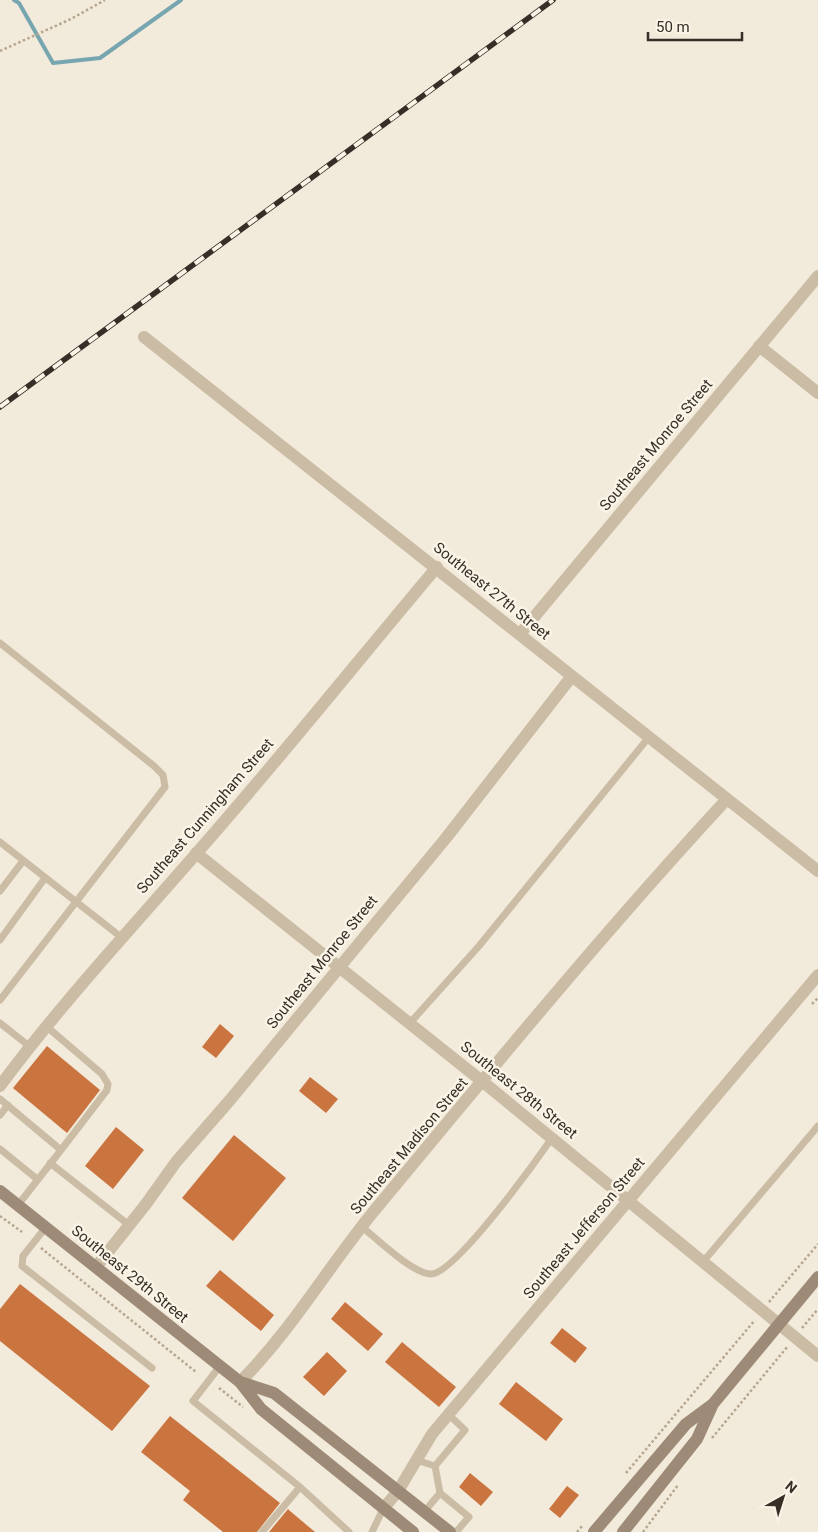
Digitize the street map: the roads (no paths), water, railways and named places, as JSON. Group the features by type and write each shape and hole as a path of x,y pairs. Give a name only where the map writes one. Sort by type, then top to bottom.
{"main road":[{"name":"Southeast 29th Street","path":"0,1190 240,1382 260,1409 413,1532"},
{"path":"588,1528 686,1424 713,1404 818,1277"},
{"name":"Southeast 29th Street","path":"240,1382 274,1393 450,1532"},
{"path":"623,1532 697,1439 713,1404"}],"street":[{"name":"Southeast Monroe Street","path":"520,634 818,276"},
{"name":"Southeast 27th Street","path":"144,337 437,567 818,871"},
{"path":"759,346 818,393"},
{"name":"Southeast Cunningham Street","path":"0,1086 46,1026 120,937 196,853 437,567"},
{"name":"Southeast Monroe Street","path":"96,1267 130,1225 176,1162 446,838 572,676"},
{"name":"Southeast Madison Street","path":"240,1382 266,1356 362,1227 483,1082 669,862 727,799"},
{"name":"Southeast 28th Street","path":"196,853 483,1082 702,1263 764,1309 818,1356"},
{"name":"Southeast Jefferson Street","path":"383,1509 398,1491 432,1434 448,1414 818,975"}],"lane":[{"path":"0,644 163,775 165,787 86,888 77,904 0,1000"},
{"path":"410,1023 479,946 649,737"},
{"path":"0,842 120,937"},
{"path":"0,891 23,861"},
{"path":"0,940 45,878"},
{"path":"0,1023 30,1046"},
{"path":"18,1205 107,1090 108,1084 102,1074 46,1026"},
{"path":"0,1099 61,1150"},
{"path":"0,1115 8,1105"},
{"path":"702,1263 818,1126"},
{"path":"362,1227 411,1265 429,1274 435,1274 455,1258 480,1231 552,1138"},
{"path":"0,1149 37,1179"},
{"path":"50,1163 130,1225"},
{"path":"46,1227 23,1256 22,1266 152,1368"},
{"path":"220,1366 193,1401 300,1486 349,1532"},
{"path":"435,1466 465,1430 448,1414"},
{"path":"416,1460 435,1466"},
{"path":"435,1466 440,1493 469,1517 456,1532"},
{"path":"262,1532 300,1486"},
{"path":"424,1512 440,1493"},
{"path":"372,1532 383,1509"}],"waterway":[{"path":"14,0 19,3 53,63 100,58 181,0"}],"railway":[{"path":"0,407 553,0"}]}
